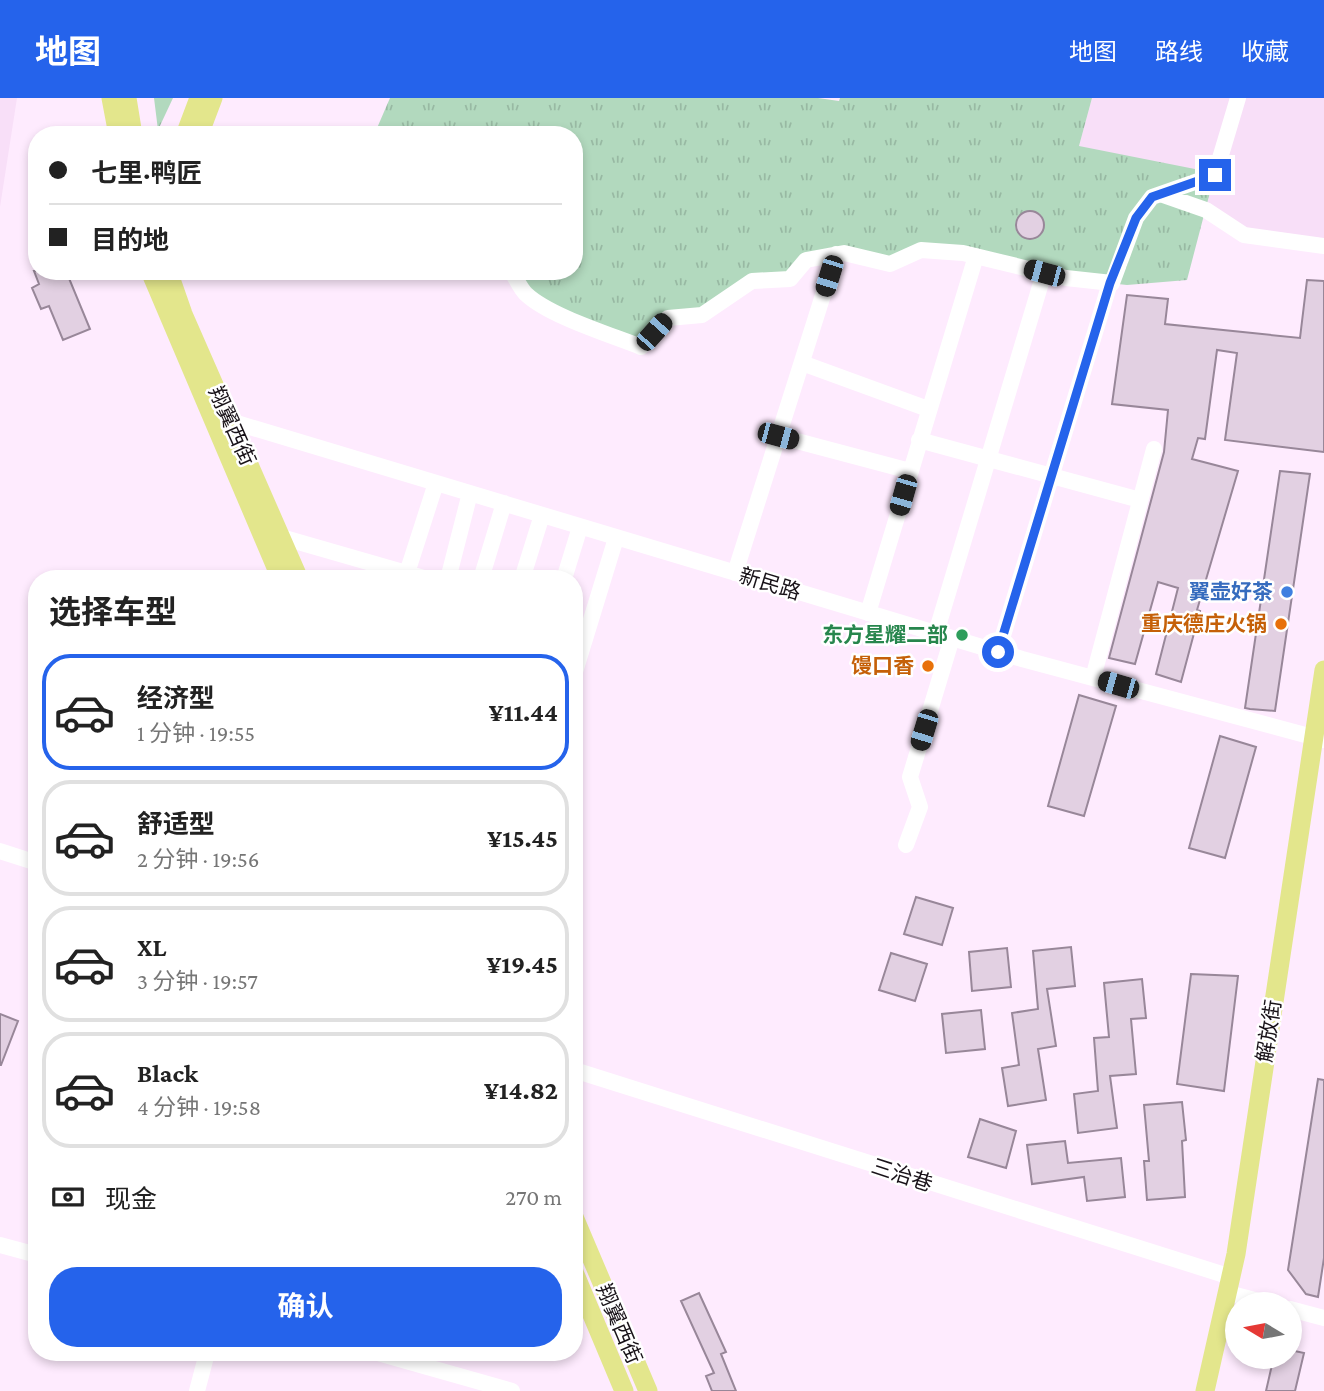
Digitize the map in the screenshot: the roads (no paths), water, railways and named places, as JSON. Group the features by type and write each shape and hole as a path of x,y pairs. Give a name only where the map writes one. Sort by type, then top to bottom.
{"main road":[{"path":"111,98 116,126"},
{"path":"127,98 132,126"},
{"path":"188,126 199,98"},
{"path":"203,126 213,98"},
{"name":"翔翼西街","path":"154,280 277,570"},
{"name":"翔翼西街","path":"172,280 183,314 295,570"},
{"name":"解放街","path":"1205,1391 1233,1289 1321,742 1324,670"},
{"name":"翔翼西街","path":"583,1238 648,1391"},
{"path":"1216,1391 1233,1289"},
{"name":"翔翼西街","path":"583,1293 624,1391"}],"street":[{"path":"998,652 1110,283 1136,218 1152,197 1215,175 1238,98"},
{"path":"1163,195 1206,210 1244,236 1324,246"},
{"path":"517,280 526,294 546,306 641,347 668,318 702,315 752,281 790,279 806,260 836,254 844,253 890,264 921,250 976,256 1044,273 1110,283"},
{"path":"735,573 836,254"},
{"path":"869,613 976,256"},
{"path":"906,845 920,807 910,777 944,635 989,459 1044,273"},
{"path":"802,363 928,409"},
{"name":"新民路","path":"230,421 998,652 1321,742"},
{"path":"778,436 910,471"},
{"path":"919,440 1140,500"},
{"path":"1093,678 1154,449"},
{"path":"408,570 436,483"},
{"path":"450,570 470,493"},
{"path":"484,570 504,503"},
{"path":"525,570 542,515"},
{"path":"567,570 580,527"},
{"path":"281,537 396,570"},
{"path":"583,619 616,538"},
{"path":"0,851 28,860"},
{"name":"三治巷","path":"583,1073 1240,1292"},
{"path":"0,1245 28,1253"},
{"path":"1302,1312 1324,1318"},
{"path":"197,1391 205,1361"},
{"path":"406,1361 512,1391"}],"place":[{"name":"翼壶好茶","path":"1287,592"},
{"name":"重庆德庄火锅","path":"1281,624"},
{"name":"东方星耀二部","path":"962,635"},
{"name":"馒口香","path":"928,666"}]}
